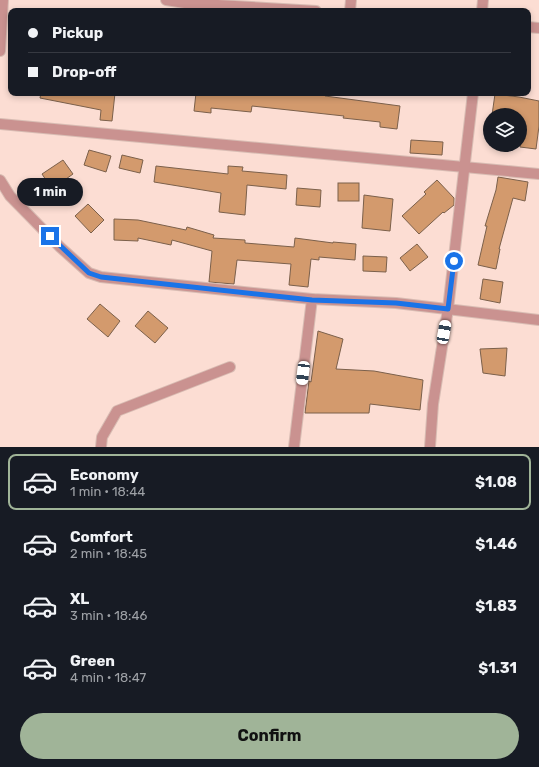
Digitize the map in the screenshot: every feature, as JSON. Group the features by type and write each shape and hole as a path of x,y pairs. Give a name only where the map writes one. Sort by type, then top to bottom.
{"street":[{"path":"0,51 3,0"},
{"path":"166,0 185,4 260,8"},
{"path":"430,447 433,404 448,309 473,96"},
{"path":"0,124 539,174"},
{"path":"0,180 10,196 60,247 89,273 101,277 312,300 396,303 539,320"},
{"path":"294,447 312,300"},
{"path":"101,447 102,437 117,410 230,367"}],"building":[{"path":"40,96 115,96 112,121 100,120 101,110 40,98"},
{"path":"196,96 325,96 400,106 397,129 380,127 380,122 343,118 344,116 252,106 251,112 211,108 211,113 194,111"},
{"path":"495,96 511,96 539,101 539,126 536,149 527,148 527,108 493,108"},
{"path":"411,140 443,142 442,155 410,153"},
{"path":"89,150 111,156 106,172 84,165"},
{"path":"122,155 143,160 140,173 119,168"},
{"path":"63,160 73,174 52,189 42,174"},
{"path":"156,166 228,174 228,166 243,167 242,171 287,175 286,189 247,185 245,215 219,212 221,193 154,182"},
{"path":"498,177 528,182 525,201 513,198 499,249 496,269 478,265 487,226 485,226 496,190"},
{"path":"437,180 454,198 454,205 444,213 443,212 419,234 402,216 426,194 424,192"},
{"path":"338,183 359,183 359,201 338,201"},
{"path":"297,188 321,190 320,207 296,205"},
{"path":"364,195 393,199 390,231 362,228"},
{"path":"88,204 104,220 91,233 75,216"},
{"path":"114,219 138,220 186,230 187,227 214,235 213,238 245,240 245,243 294,247 295,238 333,243 356,244 355,260 319,257 319,260 311,259 308,287 289,285 291,264 237,260 234,284 209,282 212,251 172,240 171,245 138,238 138,241 114,240"},
{"path":"417,244 428,257 410,271 400,258"},
{"path":"363,256 387,257 386,272 363,271"},
{"path":"483,279 503,282 500,303 480,299"},
{"path":"100,304 120,321 108,337 87,319"},
{"path":"148,311 168,328 155,343 135,326"},
{"path":"318,331 343,339 336,369 374,371 423,380 420,410 370,404 369,413 305,413"},
{"path":"507,348 505,376 483,373 480,349"}],"route":[{"path":"50,236 89,273 101,277 312,300 396,303 448,309 454,261"}]}
